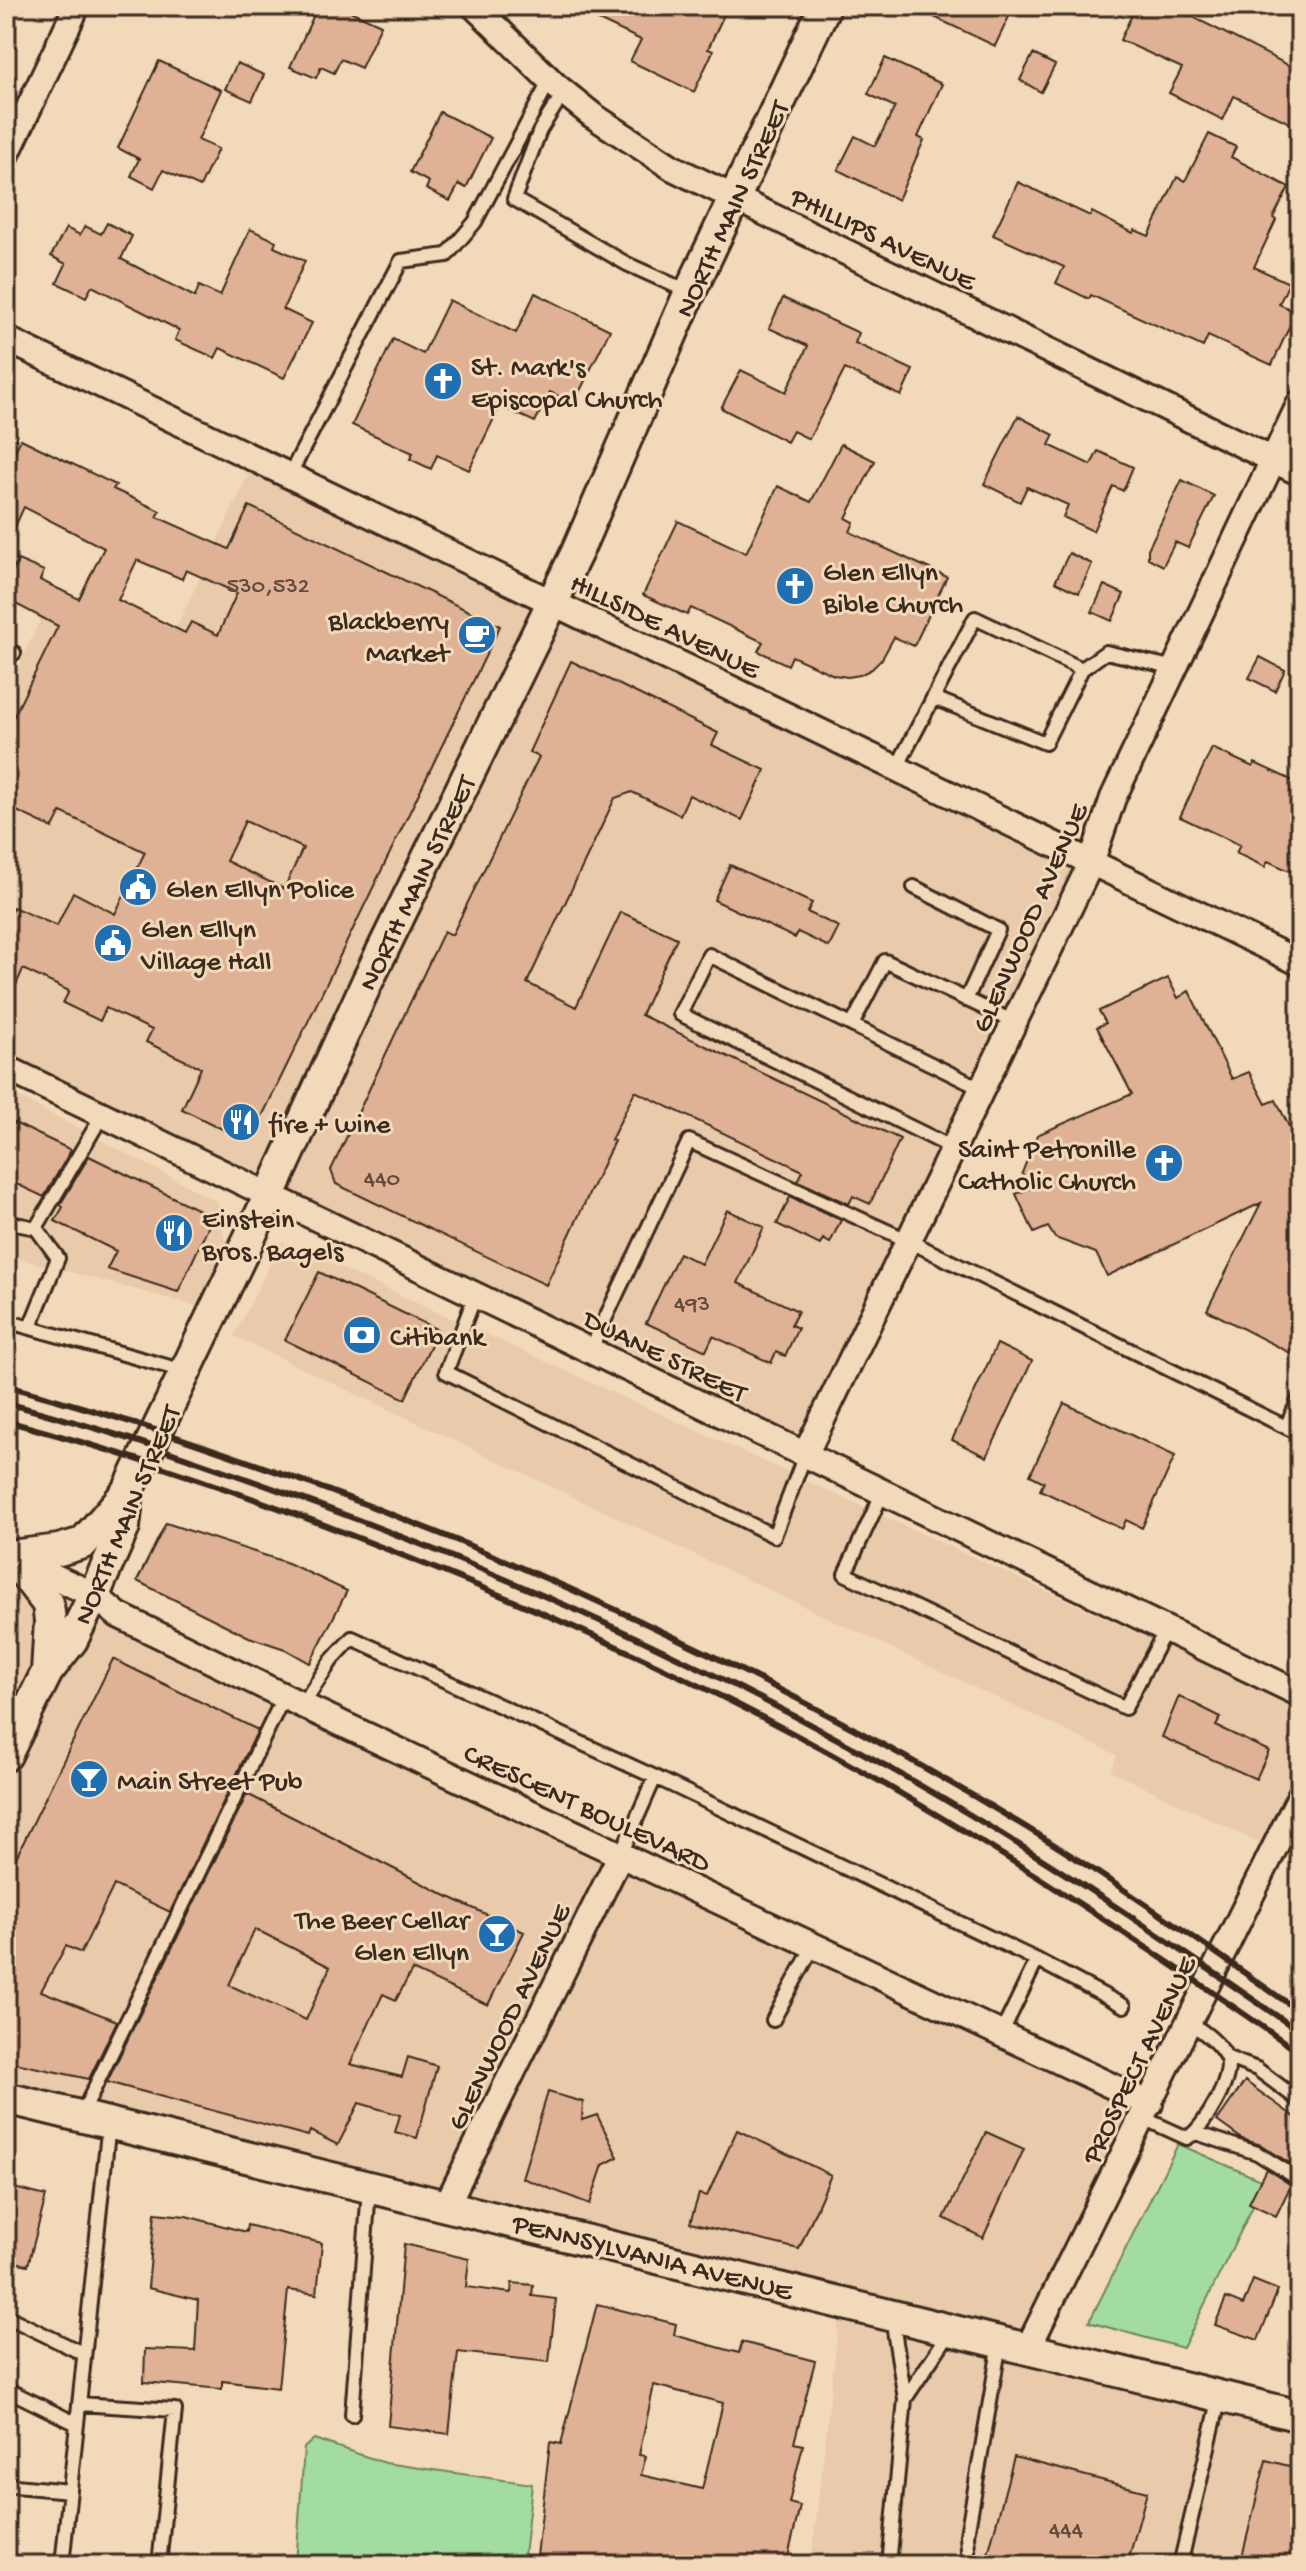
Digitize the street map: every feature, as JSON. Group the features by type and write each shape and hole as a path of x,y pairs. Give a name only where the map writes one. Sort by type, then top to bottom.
{"street":[{"path":"6,156 77,6"},
{"name":"PHILLIPS AVENUE","path":"474,6 557,86 627,140 673,168 1300,473"},
{"name":"NORTH MAIN STREET","path":"6,1755 47,1672 72,1640 94,1595 124,1527 128,1491 269,1197 368,980 577,552 690,292 825,6"},
{"name":"HILLSIDE AVENUE","path":"6,339 1300,963"},
{"name":"GLENWOOD AVENUE","path":"805,1455 1091,863 1113,798 1300,403"},
{"name":"DUANE STREET","path":"6,1068 1300,1694"},
{"path":"8,1555 59,1550 83,1543 128,1491"},
{"path":"8,1555 48,1604 47,1672"},
{"name":"CRESCENT BOULEVARD","path":"8,1555 94,1595 118,1615 1001,2034 1146,2111"},
{"name":"PROSPECT AVENUE","path":"1014,2345 1146,2111 1300,1796"},
{"name":"GLENWOOD AVENUE","path":"447,2204 621,1854"},
{"name":"PENNSYLVANIA AVENUE","path":"6,2098 1300,2416"}],"lane":[{"path":"557,86 514,199 627,264 690,292"},
{"path":"289,476 401,261 447,255 475,222 557,86"},
{"path":"896,769 975,618 1082,669"},
{"path":"934,698 1045,743 1082,669 1106,652 1175,668"},
{"path":"914,887 998,930 966,1000"},
{"path":"953,1148 680,1014 709,955 982,1089"},
{"path":"852,1025 885,961 1014,1022"},
{"path":"36,1228 103,1114"},
{"path":"590,1351 689,1141 909,1241 1300,1434"},
{"path":"6,1222 36,1228 58,1258 30,1327"},
{"path":"475,1296 446,1372 774,1536 805,1455"},
{"path":"6,1321 186,1372"},
{"path":"1286,1427 1300,1397"},
{"path":"883,1492 845,1574 1125,1708 1166,1629"},
{"path":"62,2565 84,2354 95,2119 293,1700 352,1638 655,1777 1037,1960 1124,2006"},
{"path":"621,1854 655,1777"},
{"path":"773,2020 814,1945"},
{"path":"1001,2034 1037,1960"},
{"path":"1189,2022 1205,2033 1228,2058 1257,2069 1300,2101"},
{"path":"1146,2111 1187,2138 1196,2133 1230,2071 1228,2058"},
{"path":"1196,2133 1257,2153 1300,2180"},
{"path":"352,2415 370,2185"},
{"path":"889,2565 905,2399 891,2314"},
{"path":"6,2316 84,2354"},
{"path":"905,2399 952,2329"},
{"path":"969,2565 967,2535 1014,2345"},
{"path":"6,2389 77,2424"},
{"path":"1180,2565 1220,2396"},
{"path":"79,2404 175,2410 159,2565"},
{"path":"6,2482 15,2486 70,2491"}],"shaded area":[{"path":"251,469 540,606 262,1180 6,1056 6,686 13,679 42,616 157,669"},
{"path":"554,614 1081,867 803,1445 277,1190"},
{"path":"6,1090 218,1202 226,1247 204,1308 6,1255"},
{"path":"282,1241 1300,1707 1300,1770 1264,1845 1111,1771 1117,1755 234,1336"},
{"path":"6,1562 73,1593 6,1736"},
{"path":"82,1604 609,1856 442,2196 6,2090 6,1766"},
{"path":"623,1865 1135,2108 1022,2337 459,2201"},
{"path":"840,2312 1300,2426 1300,2565 811,2565"}],"green space":[{"path":"1178,2144 1265,2182 1183,2348 1089,2322"},
{"path":"314,2439 385,2463 532,2484 523,2565 296,2565 304,2448"}],"building":[{"path":"318,6 339,6 381,25 361,68 341,59 334,73 321,67 316,78 290,67"},
{"path":"569,6 728,6 708,49 713,51 694,92 630,61 641,40"},
{"path":"911,6 1014,6 995,46"},
{"path":"1136,6 1188,6 1185,13 1300,71 1300,128 1234,96 1223,120 1169,93 1182,68 1120,40"},
{"path":"1033,54 1055,65 1041,92 1020,80"},
{"path":"885,58 942,84 918,137 924,140 898,200 838,170 855,136 875,146 895,107 868,94"},
{"path":"159,61 221,90 198,140 218,149 200,187 163,170 154,188 131,176 139,159 118,148"},
{"path":"237,63 264,75 252,101 225,89"},
{"path":"440,112 491,138 466,188 459,184 450,201 426,189 429,182 410,172"},
{"path":"1209,134 1236,147 1231,157 1289,187 1254,267 1289,283 1279,304 1296,312 1272,365 1208,336 1203,347 1091,295 1089,299 1056,283 1064,267 993,235 1018,182 1090,216 1092,212 1133,233 1135,230 1149,236 1177,177 1185,181"},
{"path":"107,223 132,236 121,259 195,297 199,286 220,296 250,229 276,241 274,247 305,261 283,309 312,323 284,378 220,348 215,358 175,340 179,330 92,286 86,297 57,283 66,264 51,256 66,228 80,235 85,226 101,234"},
{"name":"St. Mark's Episcopal Church","path":"535,293 610,330 574,403 550,392 535,422 500,406 469,470 437,455 431,469 410,459 413,453 352,425 393,339 423,354 449,300 516,333"},
{"path":"783,298 859,333 855,343 913,370 901,396 845,369 809,439 793,431 787,442 721,408 741,370 786,392 808,346 769,328"},
{"path":"1018,416 1054,435 1049,445 1091,465 1098,451 1133,467 1123,491 1113,486 1093,531 1063,517 1068,505 1027,487 1020,502 984,484"},
{"path":"21,439 116,485 113,489 160,511 157,517 229,549 249,506 500,626 255,1131 238,1137 182,1109 201,1068 146,1042 152,1030 106,1008 100,1021 63,1003 69,991 23,969 6,1008 6,923 13,907 57,926 73,892 115,914 145,852 61,812 53,828 6,806 13,789 6,785 6,732 58,626 6,599 6,587 18,560 44,571 40,580 79,599 104,548 24,507 6,546 6,469","holes":["137,560 182,579 186,570 237,593 218,635 191,622 185,633 118,600","245,821 303,848 284,889 226,861"]},
{"name":"Glen Ellyn Bible Church","path":"841,444 875,461 846,518 854,522 850,532 947,577 914,646 894,637 882,659 872,669 848,677 834,675 792,656 788,665 758,651 763,642 691,608 687,615 643,595 678,521 746,553 778,486 811,502"},
{"path":"1182,480 1214,496 1188,548 1175,542 1163,566 1148,558 1148,549"},
{"path":"1069,553 1092,564 1079,593 1055,582"},
{"path":"1104,585 1124,594 1112,621 1092,612"},
{"path":"1260,657 1285,670 1275,691 1249,678"},
{"path":"571,661 718,733 712,745 765,770 742,820 689,795 680,815 632,792 615,798 527,983 576,1007 621,912 677,938 641,1015 900,1139 870,1204 853,1196 849,1204 798,1181 803,1171 635,1091 546,1285 336,1184 331,1170 444,931 452,935 539,757 529,752"},
{"path":"1212,748 1300,784 1300,876 1268,861 1265,867 1236,853 1240,845 1180,817"},
{"path":"730,865 812,903 807,912 839,927 829,947 798,932 795,938 714,900"},
{"name":"Saint Petronille Catholic Church","path":"1168,978 1178,998 1189,991 1232,1079 1249,1072 1266,1104 1276,1100 1300,1149 1300,1337 1292,1354 1207,1310 1261,1203 1107,1276 1096,1253 1055,1238 1048,1227 1034,1233 1016,1194 1030,1188 1022,1173 1037,1135 1132,1094 1097,1027 1106,1023 1099,1011"},
{"path":"6,1119 71,1150 44,1197 6,1179"},
{"path":"89,1156 213,1217 178,1292 107,1269 116,1251 55,1221 63,1207 60,1205"},
{"path":"790,1197 841,1220 830,1243 823,1239 820,1245 777,1224"},
{"path":"727,1210 764,1227 738,1283 798,1311 791,1325 798,1328 785,1356 776,1352 771,1363 713,1336 706,1351 646,1323 679,1253 701,1264"},
{"name":"Citibank","path":"319,1272 438,1330 405,1399 285,1340"},
{"path":"997,1344 1032,1361 987,1457 952,1440"},
{"path":"1064,1403 1175,1456 1142,1528 1126,1520 1122,1529 1040,1490 1044,1482 1030,1475"},
{"path":"166,1523 288,1563 347,1591 310,1663 285,1649 249,1637 137,1581"},
{"path":"113,1659 258,1730 170,1912 114,1885 81,1953 66,1946 41,1991 117,2021 89,2079 6,2061 6,1878"},
{"path":"1179,1696 1221,1717 1216,1726 1269,1751 1256,1779 1162,1737"},
{"path":"247,1794 524,1932 488,2005 412,1970 396,2000 383,1994 350,2064 402,2077 408,2057 437,2066 417,2138 395,2132 400,2115 359,2103 338,2145 310,2131 308,2136 107,2082","holes":["255,1929 330,1967 306,2020 229,1985"]},
{"path":"1245,2081 1300,2121 1299,2169 1261,2145 1242,2139 1217,2121"},
{"path":"548,2092 583,2102 582,2120 597,2115 618,2157 603,2165 590,2204 522,2178"},
{"path":"737,2130 831,2175 799,2249 690,2223 699,2194 707,2196"},
{"path":"986,2132 1024,2149 983,2238 944,2218"},
{"path":"1266,2169 1291,2185 1276,2216 1249,2203"},
{"path":"6,2186 46,2196 28,2265 6,2260"},
{"path":"155,2213 186,2216 246,2232 247,2225 322,2243 317,2294 288,2290 278,2388 222,2381 222,2389 144,2382 145,2349 195,2351 198,2300 148,2288"},
{"path":"404,2244 469,2259 466,2287 511,2293 512,2283 533,2285 532,2296 556,2299 549,2362 458,2352 449,2434 388,2426"},
{"path":"1253,2280 1278,2290 1258,2340 1215,2325 1226,2298 1243,2305"},
{"path":"597,2304 676,2324 674,2335 739,2353 742,2342 815,2361 794,2443 803,2445 789,2503 800,2506 786,2565 699,2565 659,2555 656,2565 536,2565 550,2442 561,2444","holes":["654,2385 723,2403 702,2489 641,2475 646,2456 639,2455"]},
{"path":"1014,2457 1147,2492 1127,2565 985,2565"},
{"path":"1266,2460 1300,2469 1300,2565 1240,2565"}],"railway":[{"path":"6,1386 156,1430 303,1481 492,1555 675,1637 853,1728 1029,1829 1132,1895 1300,2012"},
{"path":"6,1403 166,1451 400,1536 551,1599 699,1668 845,1743 965,1812 1111,1903 1300,2032"},
{"path":"6,1421 171,1470 333,1528 499,1595 679,1676 853,1766 1010,1859 1300,2053"}],"place":[{"name":"St. Mark's Episcopal Church","path":"443,381"},
{"name":"Glen Ellyn Bible Church","path":"795,586"},
{"name":"Blackberry Market","path":"477,635"},
{"name":"Glen Ellyn Police","path":"138,887"},
{"name":"Glen Ellyn Village Hall","path":"113,943"},
{"name":"fire + wine","path":"241,1122"},
{"name":"Saint Petronille Catholic Church","path":"1164,1163"},
{"name":"Einstein Bros. Bagels","path":"174,1233"},
{"name":"Citibank","path":"362,1335"},
{"name":"Main Street Pub","path":"89,1779"},
{"name":"The Beer Cellar Glen Ellyn","path":"497,1934"}]}
